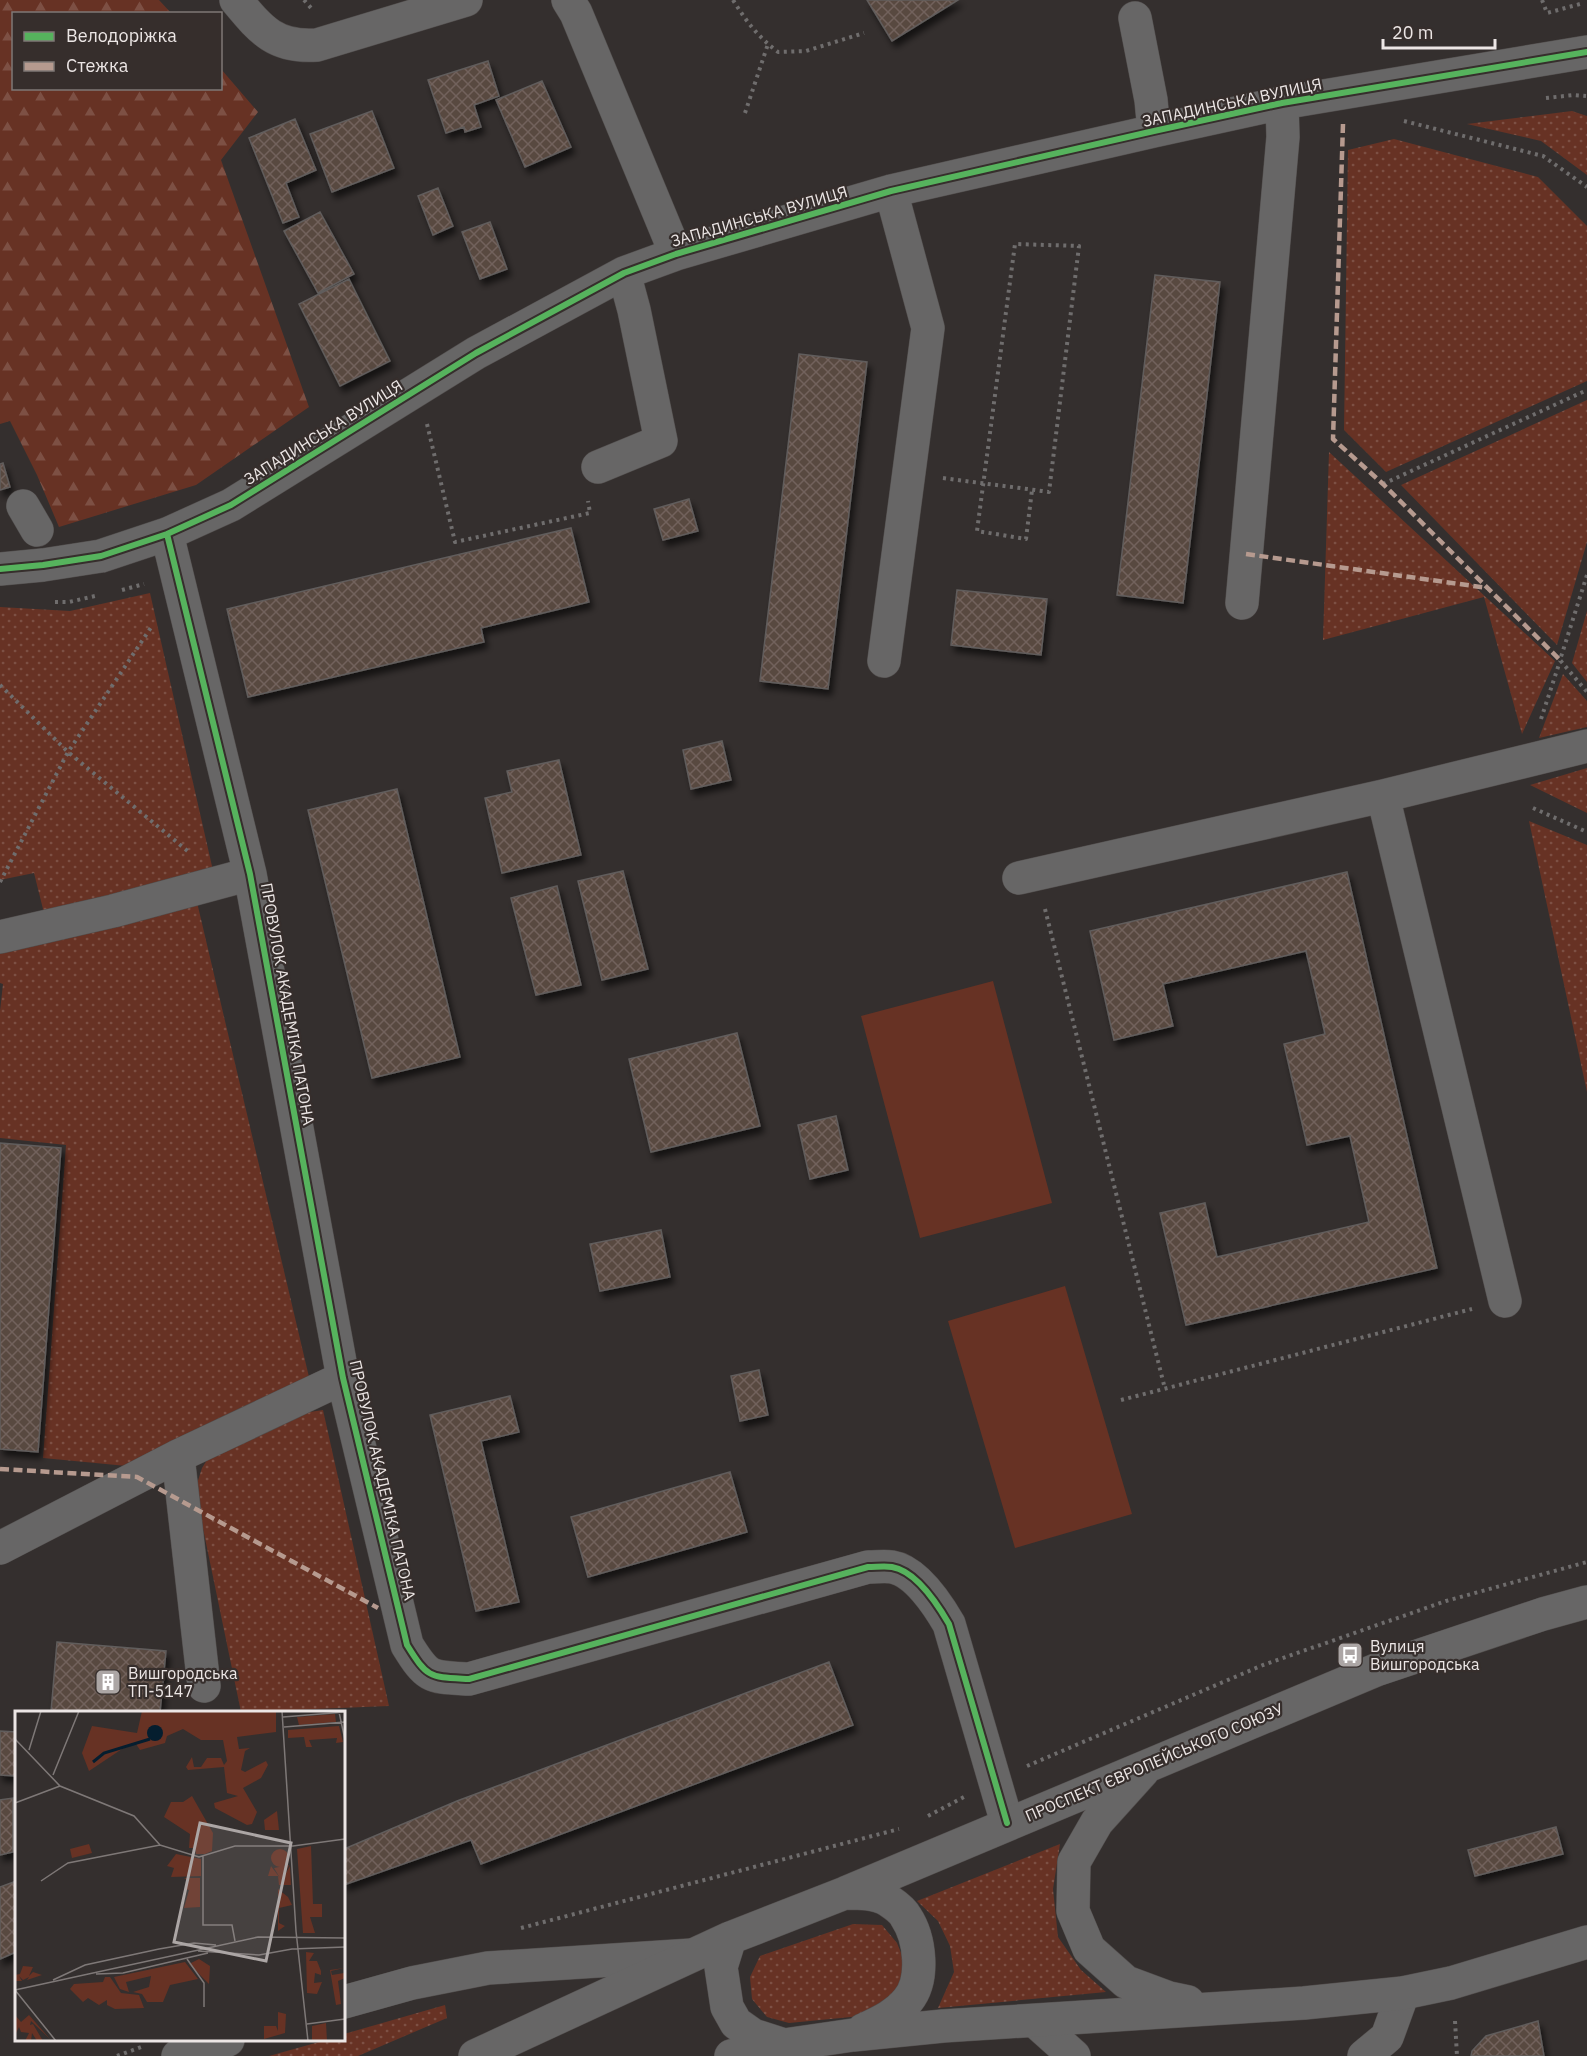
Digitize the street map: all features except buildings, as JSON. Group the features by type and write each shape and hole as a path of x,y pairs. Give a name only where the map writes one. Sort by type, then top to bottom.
{"street":[{"path":"236,0 270,36 285,44 302,46 317,45 466,0"},
{"path":"568,0 576,13 676,254"},
{"path":"1135,18 1151,100 1154,131"},
{"name":"ЗАПАДИНСЬКА ВУЛИЦЯ","path":"0,569 101,556 167,534 231,506 476,353 624,273 676,254 891,191 1154,131 1282,103 1587,52"},
{"path":"1242,603 1283,137 1282,103"},
{"path":"884,661 928,328 891,191"},
{"path":"598,467 661,441 634,310 624,273"},
{"name":"ПРОВУЛОК АКАДЕМІКА ПАТОНА","path":"167,534 177,573 237,877 343,1378 407,1645 421,1668 437,1677 468,1678 868,1567 894,1567 915,1580 934,1599 949,1624 1007,1823"},
{"path":"1028,876 1383,796 1587,746"},
{"path":"1383,796 1505,1301"},
{"path":"0,937 113,911 237,877"},
{"path":"0,1548 178,1456 343,1378"},
{"path":"178,1456 204,1686"},
{"name":"ПРОСПЕКТ ЄВРОПЕЙСЬКОГО СОЮЗУ","path":"475,2056 730,1938 845,1893 1007,1823 1376,1670 1543,1614 1587,1602"},
{"path":"1149,1766 1097,1822 1074,1862 1073,1911 1089,1949 1126,1982 1169,1998 1216,2008"},
{"path":"845,1893 866,1893 888,1900 906,1916 918,1946 919,1975 910,1998 891,2016 853,2035"},
{"path":"730,1938 721,1967 727,2007 736,2023 753,2036 784,2045"},
{"path":"735,2056 784,2045 853,2035 943,2026 1036,2022 1403,1994 1451,1983 1587,1942"},
{"name":"ПРОСПЕКТ ЄВРОПЕЙСЬКОГО СОЮЗУ","path":"345,2002 412,1983 488,1968 694,1955"},
{"path":"1377,2050 1403,1994"},
{"path":"1036,2022 1074,2056"},
{"path":"163,2050 222,2041"}],"path":[{"path":"733,0 746,22 778,52 806,51 864,33"},
{"path":"1542,0 1547,13 1580,4"},
{"path":"745,113 768,44"},
{"path":"1540,99 1586,96"},
{"path":"1401,120 1543,156 1587,187"},
{"path":"909,473 984,483 1032,490 1049,492 1079,246 1015,244 984,483 977,531 1026,539 1032,490"},
{"path":"1383,484 1587,390"},
{"path":"416,427 426,421 455,542 590,513 581,470 598,467"},
{"path":"112,592 156,582 177,573"},
{"path":"1528,762 1587,575"},
{"path":"46,601 69,602 102,594"},
{"path":"0,882 68,752 157,620"},
{"path":"1560,660 1587,692"},
{"path":"0,685 68,752 237,877"},
{"path":"1533,808 1587,832"},
{"path":"1028,876 1165,1389"},
{"path":"1121,1400 1505,1301"},
{"path":"1455,2020 1457,2056"},
{"path":"117,2056 163,2050"}],"green space":[{"path":"0,0 159,0 170,12 12,12 12,90 222,90 222,70 258,112 221,160 309,407 196,485 59,527 37,475 10,421 0,424"},
{"path":"1572,111 1587,116 1587,175 1541,141 1467,124"},
{"path":"1394,139 1538,177 1587,226 1587,381 1386,472 1344,430 1348,150"},
{"path":"1587,400 1587,542 1557,645 1401,485"},
{"path":"1329,452 1555,661 1522,734 1484,597 1323,640"},
{"path":"150,593 214,875 45,917 34,873 0,880 0,607 70,611"},
{"path":"1587,611 1587,682 1572,663"},
{"path":"1563,674 1587,701 1587,727 1539,738"},
{"path":"1587,768 1587,813 1530,785"},
{"path":"1529,821 1587,845 1587,1092"},
{"path":"196,898 309,1377 137,1467 43,1458 66,1145 0,1138 0,1011 3,984 0,983 0,949"},
{"path":"993,981 1052,1203 920,1238 861,1016"},
{"path":"1065,1286 1132,1514 1015,1548 948,1321"},
{"path":"323,1410 389,1706 241,1711 195,1490 202,1468 210,1455 290,1415"},
{"path":"1060,1844 1053,1889 1058,1937 1081,1970 1106,1992 938,2008 954,1972 950,1946 938,1921 917,1901"},
{"path":"853,1924 882,1925 897,1943 906,1965 900,1995 872,2015 789,2023 767,2017 752,1999 750,1977 760,1956"},
{"path":"445,2005 447,2018 358,2056 269,2056 322,2041 345,2041 345,2034"}],"marked path":[{"path":"1343,124 1333,439 1383,484 1560,660"},
{"path":"1246,554 1488,588"},
{"path":"0,1469 137,1477 378,1608"}],"cycle path":[{"path":"0,569 101,556 167,534 231,505 476,353 624,273 676,254 891,191 1154,131 1282,103 1587,52"},
{"path":"167,534 250,874 343,1378 407,1645 414,1656 431,1674 446,1678 469,1679 868,1567 892,1567 901,1570 918,1582 949,1624 1007,1823"}],"place":[{"name":"Вулиця Вишгородська","path":"1350,1655"},
{"name":"Вишгородська ТП-5147","path":"108,1682"}]}
